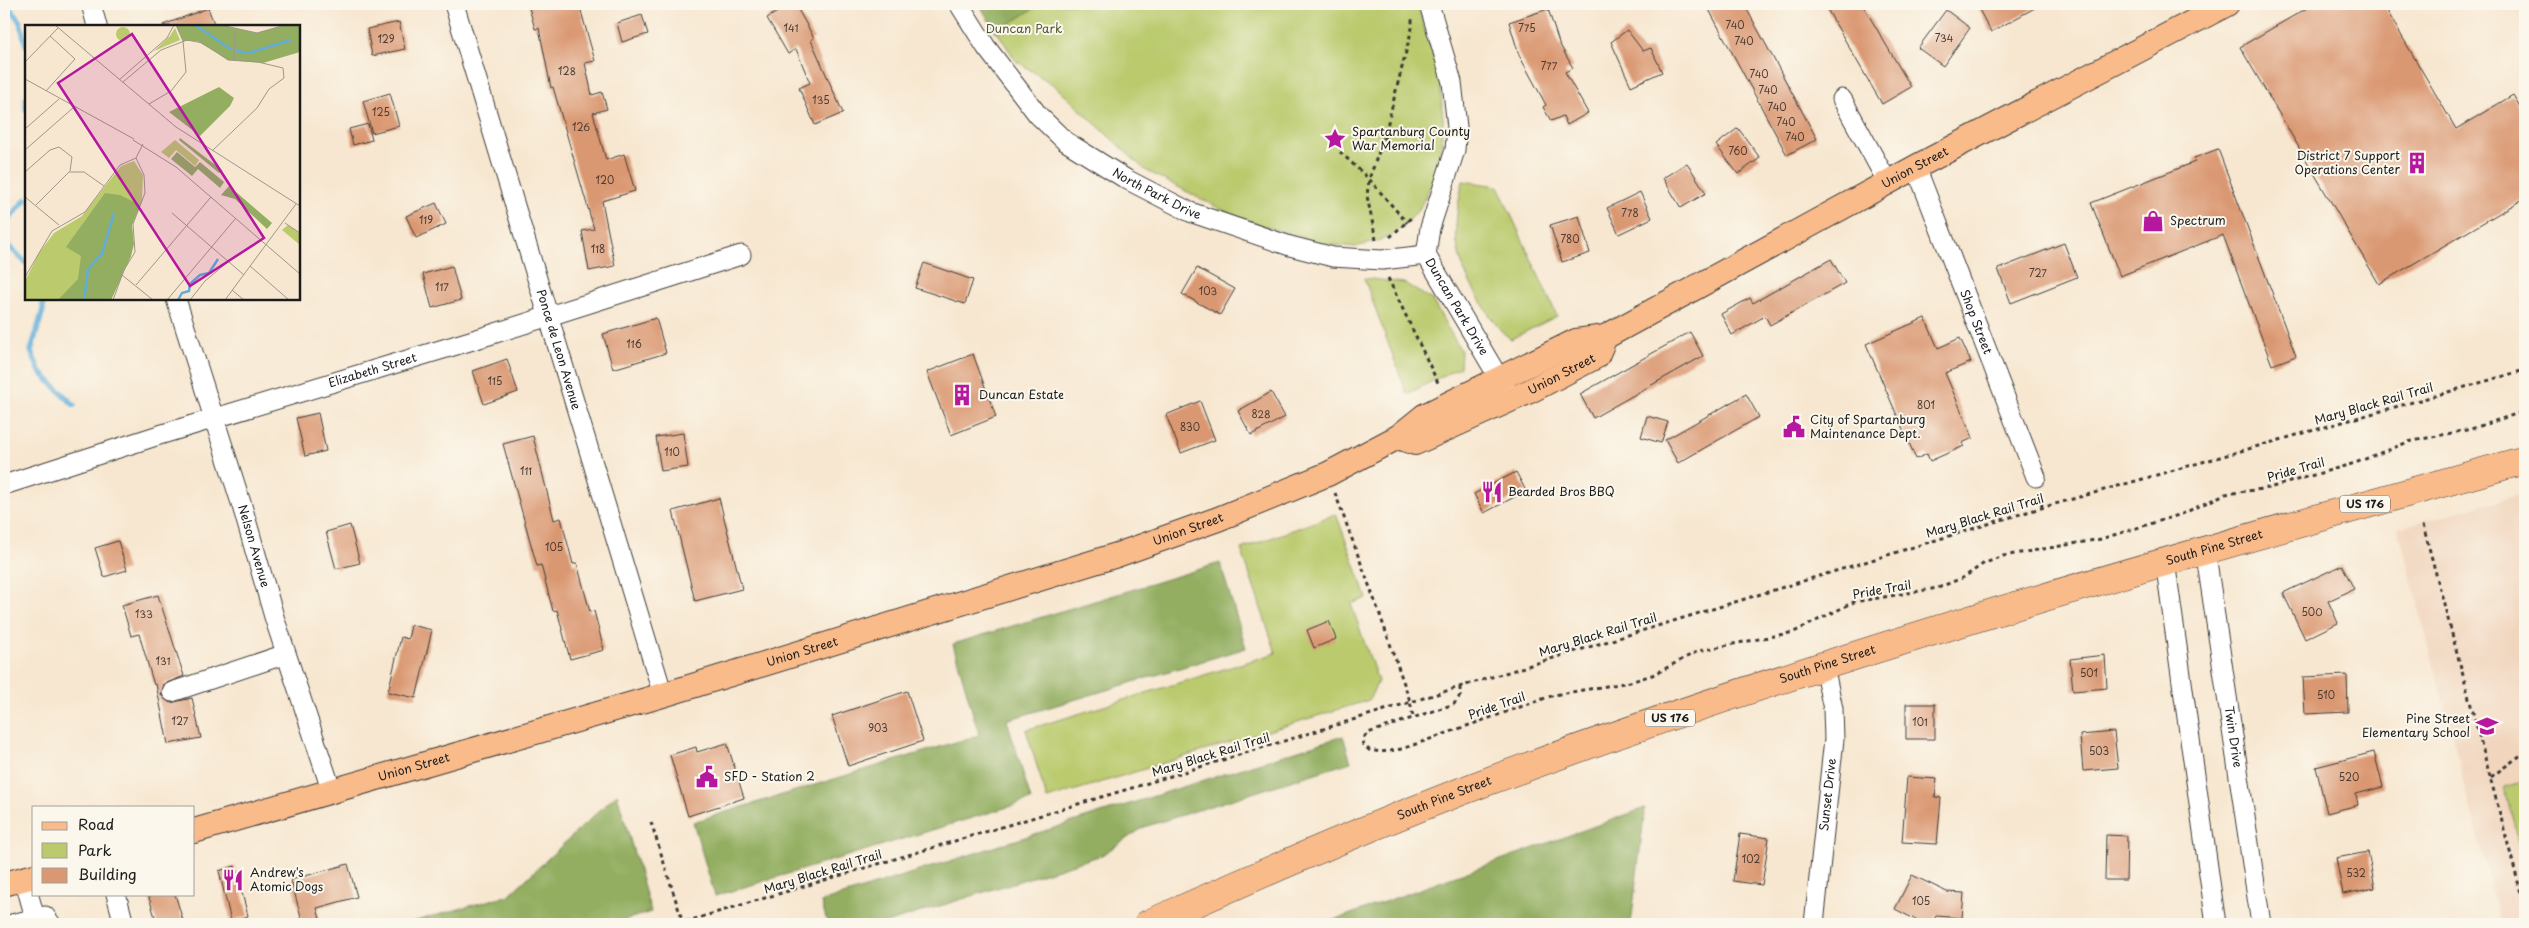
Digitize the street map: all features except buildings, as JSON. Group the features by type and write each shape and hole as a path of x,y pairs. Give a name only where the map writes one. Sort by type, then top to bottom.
{"highway":[{"name":"South Pine Street","path":"1148,924 1475,786 1608,738 1824,666 2165,561 2525,460"}],"main road":[{"name":"Union Street","path":"195,831 663,695 1116,555 1218,519 1328,474 1398,437 1424,416 1576,341 1605,338 1916,166 2226,4"},
{"name":"Union Street","path":"1398,437 1415,443 1513,399 1597,356 1605,338"}],"street":[{"path":"91,4 97,25"},
{"name":"Ponce de Leon Avenue","path":"454,4 663,695"},
{"name":"North Park Drive","path":"959,4 986,47 1038,115 1065,141 1126,179 1190,212 1290,246 1333,257 1382,260 1426,255"},
{"name":"Duncan Park Drive","path":"1429,4 1452,82 1457,128 1455,150 1430,228 1426,255 1499,380 1513,399"},
{"path":"1842,99 1888,183"},
{"name":"Shop Street","path":"1916,166 2036,477"},
{"name":"Elizabeth Street","path":"4,485 741,255"},
{"name":"Nelson Avenue","path":"176,300 286,654 332,792"},
{"name":"Twin Drive","path":"2206,549 2261,924"},
{"path":"2165,561 2216,924"},
{"path":"172,692 286,654"},
{"name":"Sunset Drive","path":"1814,924 1834,739 1833,709 1824,666"},
{"path":"12,924 43,921 21,879"},
{"path":"117,896 124,924"}],"path":[{"path":"1376,240 1367,196 1369,179 1384,138 1412,28 1412,15"},
{"path":"1340,152 1369,179 1407,223"},
{"path":"1390,237 1413,216"},
{"path":"1387,275 1439,385"},
{"name":"Mary Black Rail Trail","path":"678,924 1144,784 2027,512 2525,370"},
{"name":"Pride Trail","path":"1460,687 1460,696 1454,704 1368,733 1365,736 1364,744 1369,750 1381,752 1402,749 1554,695 1638,680 1655,674 1698,651 1794,632 1854,602 1938,588 1964,577 1983,564 2003,556 2101,539 2182,514 2225,494 2269,488 2355,463 2408,442 2471,429 2525,410"},
{"path":"1340,505 1410,702 1413,717"},
{"path":"2423,525 2525,908"},
{"path":"2491,777 2525,752"},
{"path":"650,822 683,923"}],"shaded area":[{"name":"Pine Street Elementary School","path":"2525,493 2525,924 2501,924 2398,528"}],"green space":[{"name":"Duncan Park","path":"979,4 1417,4 1440,79 1443,120 1439,170 1419,209 1407,223 1390,237 1356,247 1324,244 1240,219 1145,170 1054,85 1016,61"},
{"path":"979,4 1041,4 996,32"},
{"path":"1463,181 1498,186 1557,316 1511,339 1500,329 1485,308 1461,261 1456,233"},
{"path":"1364,278 1404,283 1432,300 1461,351 1460,367 1407,394"},
{"path":"1336,514 1367,598 1351,604 1378,681 1369,700 1047,799 1026,730 1276,653 1241,549"},
{"path":"1220,563 1246,648 1007,720 1031,800 715,896 693,822 979,735 953,644"},
{"path":"1343,736 1351,762 1144,827 1102,855 883,924 828,924 821,902"},
{"path":"2525,781 2525,863 2504,787"},
{"path":"617,794 651,912 611,924 405,924 509,895"},
{"path":"1645,808 1631,924 1323,924"}],"waterway":[{"path":"7,4 20,22 25,41"},
{"path":"25,200 6,223 7,244 25,262"},
{"path":"43,300 43,310 31,351 40,372 74,405"}],"place":[{"name":"Spartanburg County War Memorial","path":"1335,139"},
{"name":"District 7 Support Operations Center","path":"2417,163"},
{"name":"Spectrum","path":"2153,221"},
{"name":"Duncan Estate","path":"962,395"},
{"name":"City of Spartanburg Maintenance Dept.","path":"1794,427"},
{"name":"Bearded Bros BBQ","path":"1492,492"},
{"name":"Pine Street Elementary School","path":"2487,726"},
{"name":"SFD - Station 2","path":"707,777"},
{"name":"Andrew's Atomic Dogs","path":"233,880"}]}
